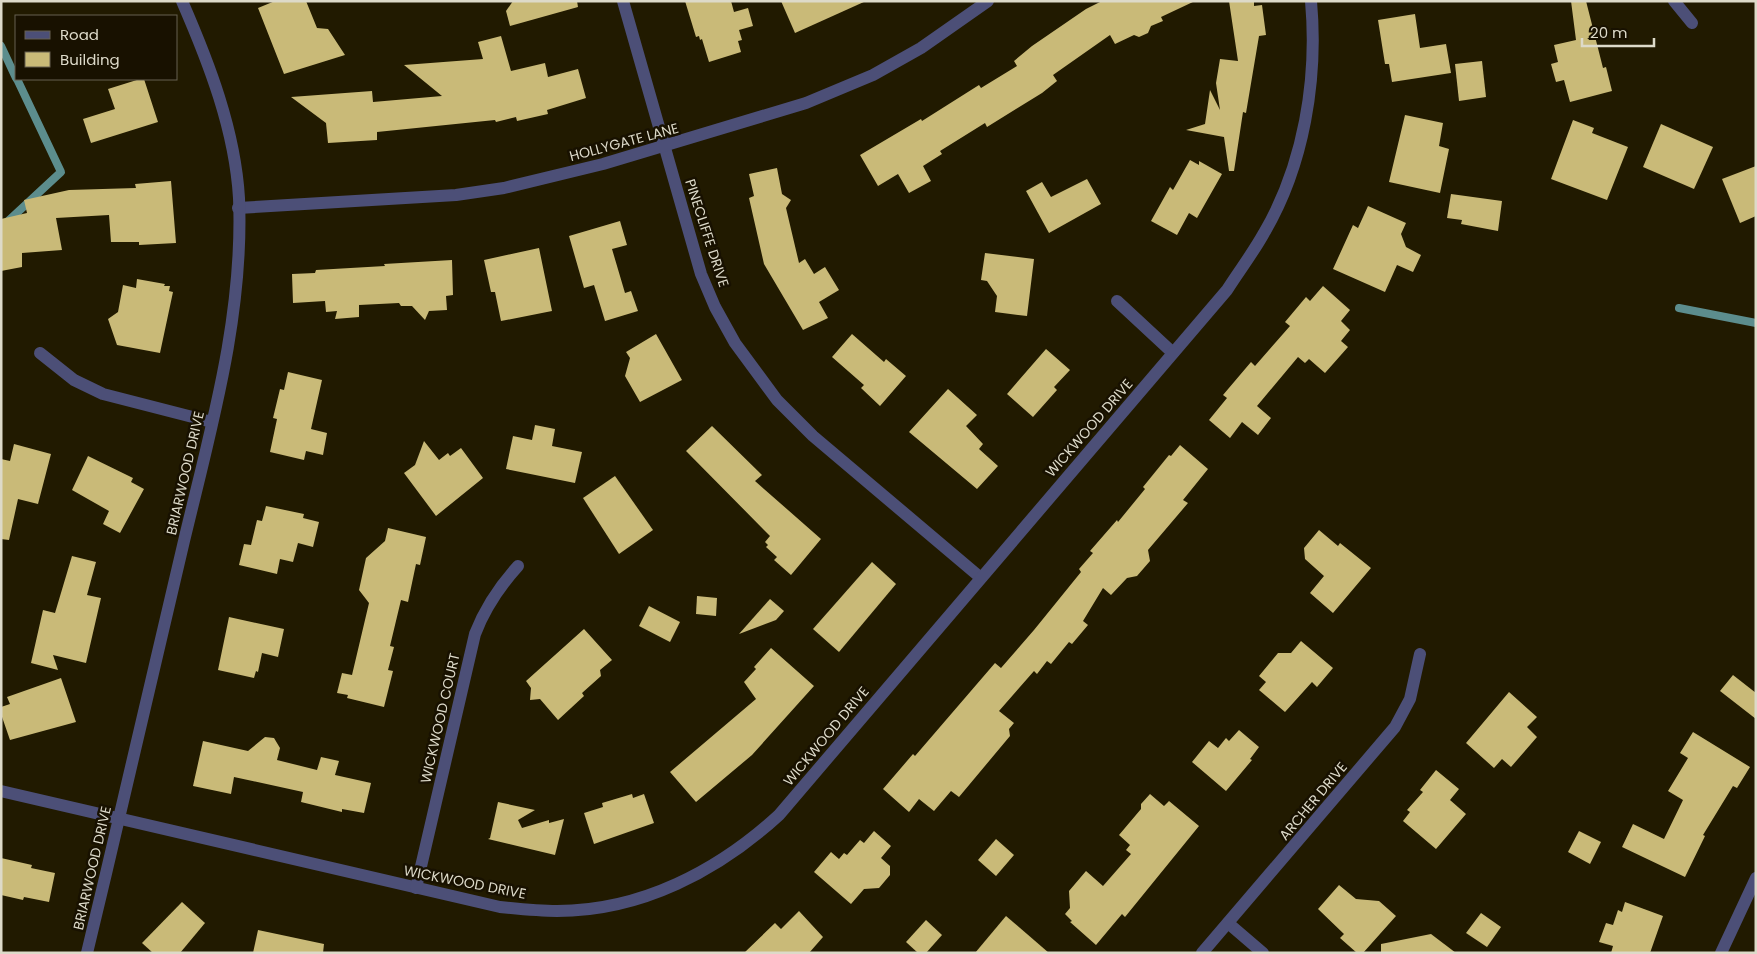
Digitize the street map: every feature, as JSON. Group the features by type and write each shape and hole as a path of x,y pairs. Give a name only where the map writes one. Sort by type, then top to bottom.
{"street":[{"name":"BRIARWOOD DRIVE","path":"87,953 212,422 232,328 239,274 235,164 223,107 202,46 182,1"},
{"name":"PINECLIFFE DRIVE","path":"623,1 701,274 715,307 735,343 752,369 777,400 813,436 981,578"},
{"name":"HOLLYGATE LANE","path":"238,208 404,199 504,188 664,147 773,115 873,75 921,48 988,1"},
{"name":"WICKWOOD DRIVE","path":"1,791 500,907 559,911 604,907 651,895 702,873 733,854 779,815 1227,290 1264,233 1297,156 1307,113 1313,69 1312,1"},
{"path":"1674,1 1692,23"},
{"path":"1117,301 1173,353"},
{"path":"40,352 74,380 103,394 212,422"},
{"name":"WICKWOOD COURT","path":"416,888 474,634 483,613 499,587 518,566"},
{"name":"ARCHER DRIVE","path":"1202,953 1395,727 1410,699 1420,654"},
{"path":"1721,953 1756,878"},
{"path":"1228,923 1264,953"}],"building":[{"path":"275,1 306,1 317,28 328,29 345,55 284,74 258,8"},
{"path":"513,1 577,1 578,7 510,26 506,11"},
{"path":"685,1 731,1 734,12 748,8 753,26 739,30 742,40 738,41 741,52 709,62 702,39 700,40 699,36 696,37"},
{"path":"781,1 866,1 795,33"},
{"path":"1102,1 1195,1 1161,17 1163,21 1151,26 1148,33 1139,37 1134,35 1115,44 1110,35 1053,75 1057,81 1042,93 987,127 985,123 940,151 942,154 923,166 931,181 909,193 898,174 878,186 860,155 921,119 922,121 979,85 981,88 1017,66 1014,61 1032,46 1086,9"},
{"path":"1229,1 1254,1 1254,6 1262,5 1266,35 1259,36 1246,113 1243,112 1234,171 1229,171 1224,137 1186,130 1205,124 1210,90 1220,110 1216,83 1220,59 1238,61"},
{"path":"1571,1 1586,1 1603,68 1606,67 1612,91 1570,102 1564,80 1556,82 1551,64 1558,62 1554,45 1576,40"},
{"path":"1415,14 1420,48 1446,44 1451,73 1392,82 1389,64 1385,64 1378,20"},
{"path":"501,36 511,71 545,63 548,77 578,69 586,98 547,110 548,114 517,121 516,117 496,122 495,120 377,132 377,140 328,143 326,123 291,97 372,91 373,102 442,96 404,65 483,59 478,42"},
{"path":"1482,61 1486,97 1459,101 1455,64"},
{"path":"137,80 144,80 158,122 91,143 83,119 115,109 108,89"},
{"path":"1405,115 1443,123 1439,146 1449,149 1440,193 1389,182"},
{"path":"1573,120 1594,128 1592,133 1628,147 1607,200 1551,179"},
{"path":"1661,124 1713,147 1694,189 1643,167"},
{"path":"1190,160 1199,165 1199,161 1222,174 1197,218 1189,213 1177,235 1151,221 1170,187 1173,190"},
{"path":"1756,166 1756,216 1740,223 1722,179"},
{"path":"777,168 782,194 791,200 786,208 799,263 805,259 814,274 825,267 839,290 819,302 828,318 803,330 764,264 749,198 754,196 749,174"},
{"path":"1087,179 1101,204 1049,233 1026,191 1042,182 1051,197"},
{"path":"171,181 176,243 139,245 139,242 111,242 109,215 56,218 62,250 22,253 22,267 1,271 1,219 27,213 24,200 69,190 136,188 135,184"},
{"path":"1451,194 1502,201 1498,231 1461,224 1462,220 1447,218"},
{"path":"1368,206 1406,223 1401,234 1406,247 1421,255 1413,272 1397,265 1385,292 1333,269 1353,225 1358,228"},
{"path":"620,221 627,245 612,249 625,293 631,291 638,311 605,321 594,285 584,288 569,236"},
{"path":"539,248 552,311 501,321 495,292 491,292 484,260"},
{"path":"985,253 1034,259 1027,316 995,312 997,296 987,281 981,280"},
{"path":"452,260 453,295 446,296 447,310 429,311 425,320 412,306 401,306 399,303 359,305 359,317 335,319 337,311 326,312 325,301 293,303 292,274 315,273 316,270 385,266 384,264"},
{"path":"137,279 165,284 164,286 170,286 169,291 173,292 160,353 117,345 108,319 118,312 123,285 136,288"},
{"path":"1323,286 1350,310 1341,321 1350,330 1341,341 1348,347 1325,373 1309,359 1305,363 1298,357 1257,406 1271,418 1258,435 1242,422 1230,438 1209,420 1227,398 1223,395 1251,362 1255,366 1290,326 1285,322 1306,297 1310,301"},
{"path":"656,334 682,380 640,402 625,376 630,358 626,352"},
{"path":"852,334 884,362 886,359 906,376 880,406 861,388 864,385 832,357"},
{"path":"1046,349 1070,370 1054,387 1057,390 1033,417 1007,394"},
{"path":"288,372 322,380 311,429 327,433 323,455 306,451 304,460 270,452 277,419 273,418 280,389 284,390"},
{"path":"948,389 977,415 966,426 983,444 979,449 998,466 977,489 909,432"},
{"path":"535,425 555,429 552,446 582,452 575,483 506,469 513,436 532,440"},
{"path":"712,426 762,475 755,481 821,539 791,575 774,560 777,557 766,547 768,545 765,542 770,536 686,451"},
{"path":"424,441 439,460 448,453 450,456 461,448 483,478 436,516 404,473 415,465"},
{"path":"14,444 51,454 38,504 18,499 9,540 1,539 1,459 10,461"},
{"path":"1180,445 1208,469 1183,500 1188,503 1148,550 1150,561 1137,576 1127,578 1111,595 1103,588 1083,621 1088,625 1072,644 1069,642 1051,664 1047,661 1037,674 1034,671 999,711 1014,723 1009,729 1010,736 959,797 951,791 934,811 919,799 909,812 883,789 913,754 915,756 995,663 1001,668 1034,630 1081,572 1079,569 1093,553 1090,551 1117,520 1118,522 1145,489 1143,487 1169,455 1171,456"},
{"path":"88,456 133,478 131,482 144,489 120,533 103,524 109,511 72,490"},
{"path":"615,476 653,530 619,554 583,498"},
{"path":"266,506 304,514 303,518 319,522 313,547 298,543 293,562 280,559 277,574 239,565 244,544 251,545 257,520 262,521"},
{"path":"388,528 426,537 420,565 416,564 408,602 401,600 390,646 394,647 388,670 393,671 384,707 347,698 348,695 337,693 342,673 352,675 369,603 359,590 366,558 385,541"},
{"path":"1319,530 1338,546 1340,543 1371,568 1333,613 1310,593 1324,576 1305,559 1304,548"},
{"path":"72,556 96,562 87,595 101,598 86,663 53,655 58,670 31,663 43,610 55,613"},
{"path":"872,562 896,584 839,652 813,629"},
{"path":"697,596 717,598 716,616 696,614"},
{"path":"770,599 784,611 776,620 739,634"},
{"path":"649,606 680,622 670,642 639,626"},
{"path":"229,617 284,629 278,657 262,653 258,672 256,671 254,678 218,670"},
{"path":"584,629 612,660 600,670 601,676 582,693 584,696 558,720 540,699 530,700 531,688 526,681"},
{"path":"1301,641 1333,668 1317,687 1312,682 1285,712 1259,690 1266,682 1259,676 1278,653 1291,653"},
{"path":"771,648 814,686 752,755 696,802 670,772 756,699 744,682"},
{"path":"1733,675 1756,693 1756,719 1720,691"},
{"path":"61,678 76,722 10,740 1,714 1,707 10,704 7,697"},
{"path":"1509,692 1537,717 1527,727 1537,737 1511,767 1502,759 1494,768 1466,743"},
{"path":"1239,730 1259,747 1250,759 1252,760 1226,791 1192,762 1209,741 1218,748 1226,738 1229,741"},
{"path":"1693,732 1750,767 1737,788 1733,786 1703,835 1705,836 1685,877 1622,847 1633,824 1664,839 1683,800 1668,791 1688,758 1680,753"},
{"path":"265,737 274,738 280,748 277,760 317,770 321,757 339,761 335,775 371,783 364,813 342,809 342,812 301,802 303,792 234,777 231,794 193,786 203,741 248,751"},
{"path":"1436,770 1459,789 1450,800 1466,814 1436,849 1403,821 1410,812 1407,810 1423,792 1420,790"},
{"path":"632,794 633,798 644,794 654,823 594,844 584,813 603,807 602,803"},
{"path":"1150,794 1164,806 1169,801 1199,826 1125,917 1122,914 1096,945 1070,922 1072,921 1065,914 1070,908 1069,891 1086,871 1103,886 1131,854 1126,850 1130,845 1119,835 1141,809 1141,804"},
{"path":"498,802 535,810 518,820 522,828 549,820 549,823 564,819 555,855 488,839 490,838"},
{"path":"874,831 891,846 881,858 890,866 890,875 879,888 864,889 851,904 814,872 831,852 839,859 844,853 847,855 860,840 864,843"},
{"path":"1579,831 1601,842 1590,864 1568,852"},
{"path":"996,839 1014,855 996,876 978,860"},
{"path":"1,858 32,865 31,868 55,873 49,902 24,897 23,900 1,895"},
{"path":"1339,885 1356,899 1379,901 1396,916 1363,953 1357,953 1340,938 1344,934 1318,909"},
{"path":"182,902 205,923 180,953 153,953 142,943"},
{"path":"1625,902 1663,916 1650,953 1611,953 1613,946 1599,942 1606,923 1613,925 1618,910 1622,912"},
{"path":"799,911 823,937 809,953 744,953 775,923 781,929"},
{"path":"1481,913 1501,927 1487,947 1466,933"},
{"path":"1006,916 1049,953 975,953"},
{"path":"926,920 942,935 926,953 918,953 906,942"},
{"path":"258,930 324,944 323,953 253,953"},
{"path":"1431,934 1456,953 1381,953 1381,944"}],"waterway":[{"path":"1,46 15,76"},
{"path":"6,223 61,172 17,80"},
{"path":"1679,308 1756,323"}]}
